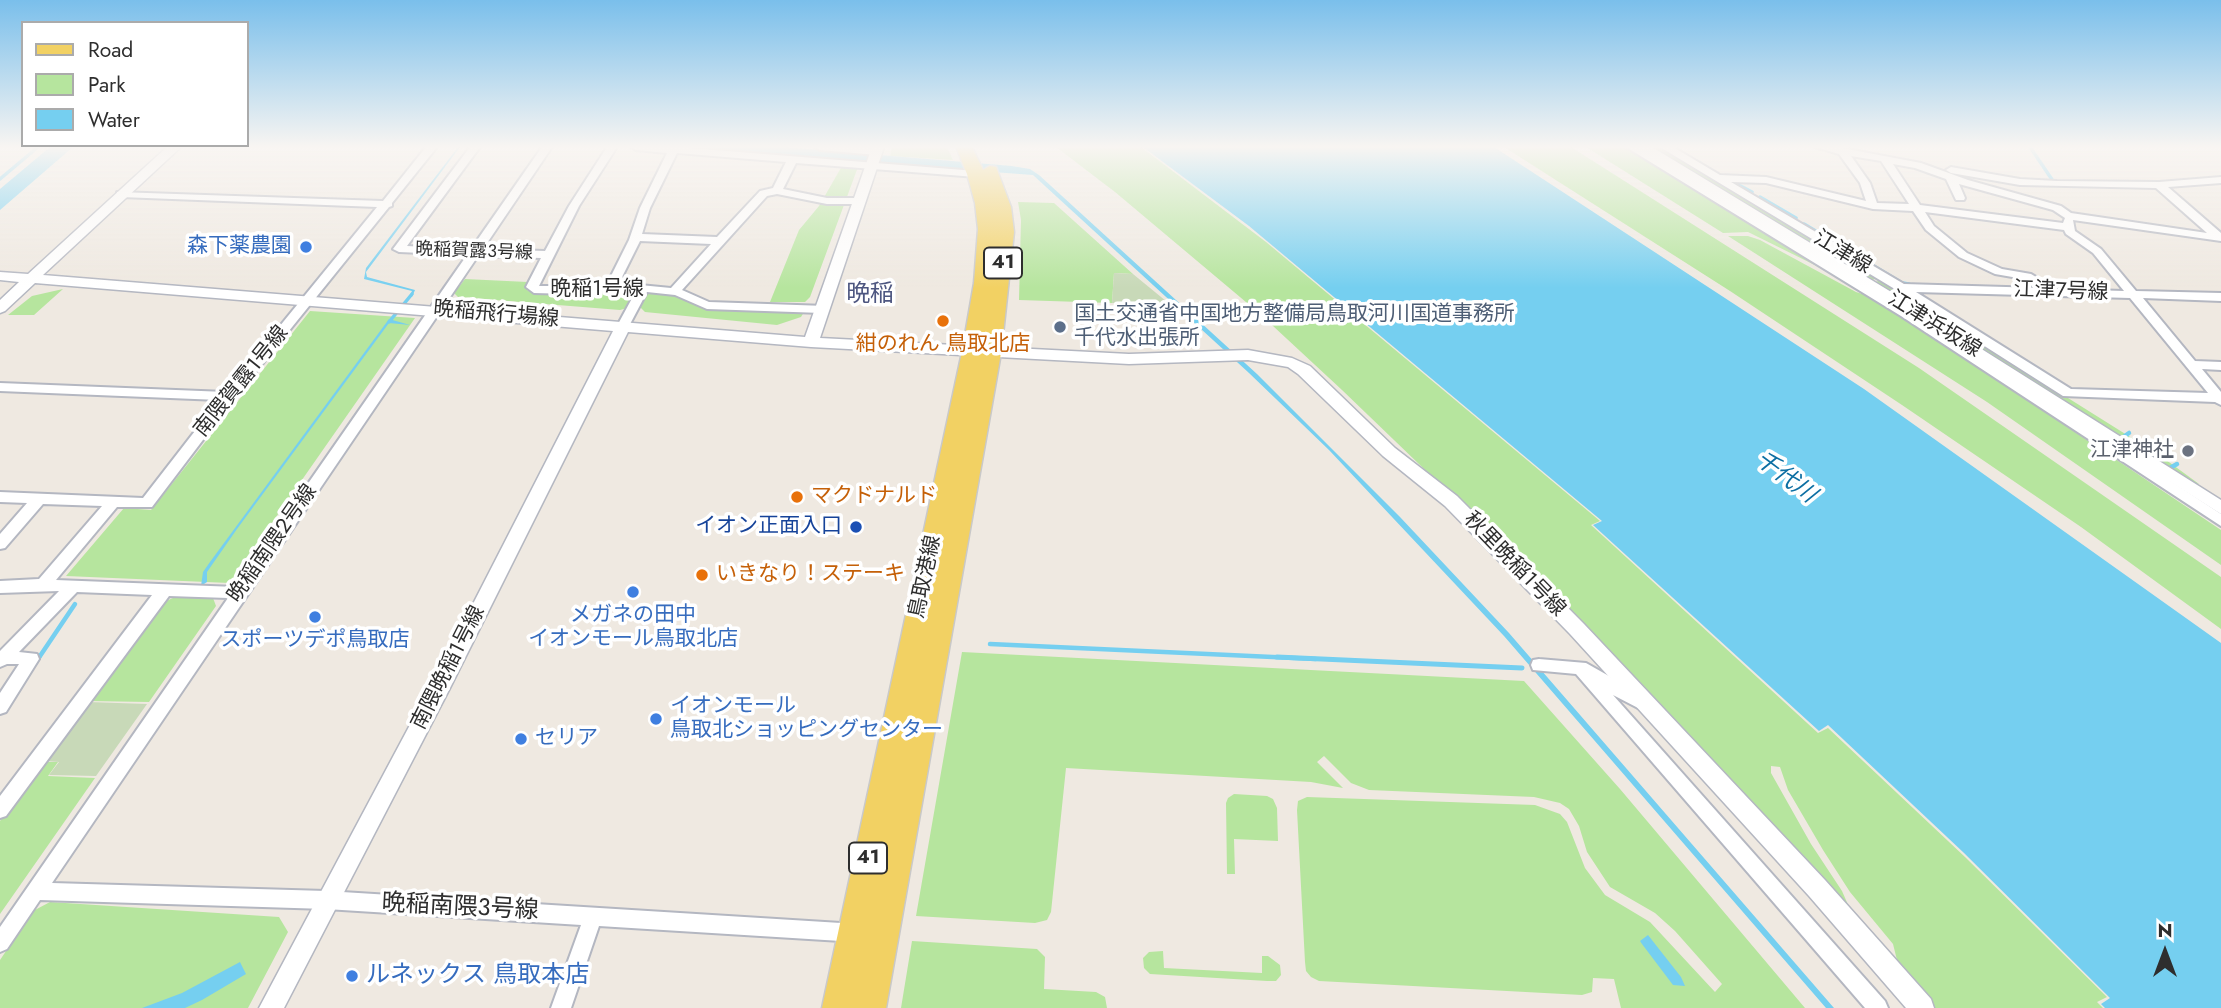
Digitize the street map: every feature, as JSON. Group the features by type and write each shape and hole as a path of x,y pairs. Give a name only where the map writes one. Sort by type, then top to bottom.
{"main road":[{"name":"鳥取港線","path":"870,1008 1005,232 1002,207 995,194"},
{"name":"鳥取港線","path":"838,1008 982,353"}],"street":[{"path":"0,308 121,194"},
{"path":"122,194 388,204"},
{"name":"南隈賀露1号線","path":"0,497 147,503 229,396 396,194"},
{"name":"晩稲賀露3号線","path":"440,194 399,248 549,255"},
{"name":"晩稲南隈2号線","path":"0,943 515,194"},
{"name":"晩稲1号線","path":"582,194 532,287 534,289 645,288 674,292 707,305 822,309"},
{"path":"611,287 636,237 652,194"},
{"path":"674,292 763,194"},
{"path":"792,194 827,201 860,201"},
{"path":"811,342 862,194"},
{"path":"1709,194 1905,313 2221,521"},
{"name":"江津浜坂線","path":"1720,194 1883,293 2221,508"},
{"name":"江津線","path":"1746,194 1902,288 2068,393 2220,399"},
{"path":"1824,194 1873,206 2114,225 2220,238"},
{"path":"1869,194 1873,206"},
{"path":"1907,194 1930,228 1963,255 1999,272 2027,276 2055,292"},
{"path":"1958,194 1960,198"},
{"path":"2004,194 2057,208 2068,221 2070,233 2097,251 2220,399"},
{"path":"2010,217 2019,194"},
{"path":"2169,194 2220,238"},
{"path":"636,237 721,241"},
{"name":"晩稲飛行場線","path":"0,276 811,342 982,353"},
{"path":"623,326 645,288"},
{"name":"江津7号線","path":"1902,288 2221,297"},
{"name":"南隈晩稲1号線","path":"271,1008 442,684 623,326"},
{"name":"秋里晩稲1号線","path":"982,353 1129,359 1234,356 1292,363 1304,370 1379,444 1451,501 1646,704 1817,888 1922,1008"},
{"path":"2192,365 2221,366"},
{"path":"0,387 229,396"},
{"path":"2,542 39,499"},
{"path":"43,586 114,501"},
{"path":"0,587 74,586 239,593"},
{"path":"2,659 74,586"},
{"path":"0,810 164,591"},
{"path":"0,708 32,659 2,659"},
{"path":"1539,665 1580,668 1646,704"},
{"path":"1580,668 1878,1008"},
{"path":"0,784 19,785"},
{"name":"晩稲南隈3号線","path":"37,891 326,900 883,934"},
{"path":"561,1008 593,916"}],"green space":[{"path":"826,194 848,194 810,297 805,302 770,302 799,230"},
{"path":"1117,194 1203,194 1266,242 1600,521 1591,525 1818,733 1828,728 1965,857 2107,997 2097,1002 2103,1008 1933,1008 1898,964 1893,944 1850,892 1823,850 1788,790 1780,767 1771,766 1771,773 1811,844 1842,891 1856,923 1447,491 1259,313"},
{"path":"1578,194 1645,194 1919,368 2221,577 2221,629 2081,527 1730,291"},
{"path":"1661,194 1703,194 1845,280 1748,232 1723,233"},
{"path":"1728,194 1738,194 1878,278 1872,280"},
{"path":"1018,202 1054,203 1133,274 1114,273 1112,303 1019,300 1021,220"},
{"path":"1728,236 1748,236 1760,240 1856,292 1872,297 2017,393 2221,530 2221,565 1987,402"},
{"path":"1114,273 1133,274 1172,306 1112,303"},
{"path":"465,279 528,282 528,291 568,293 619,288 638,290 627,308 620,310 458,297 454,293"},
{"path":"1880,280 2162,457 2199,484 2191,483 1874,283"},
{"path":"63,289 34,315 8,315 32,296"},
{"path":"648,293 674,295 704,307 804,312 801,317 777,325 645,312 640,307"},
{"path":"310,311 415,318 230,583 66,576 124,508 151,510"},
{"path":"175,597 213,598 216,606 149,702 89,701 162,603"},
{"path":"962,652 1524,681 1620,789 1805,1008 1621,1008 1614,979 1593,978 1592,992 1582,995 1319,981 1311,977 1306,971 1305,962 1297,810 1298,801 1307,797 1535,805 1560,814 1567,822 1585,868 1605,895 1650,922 1715,992 1722,984 1675,931 1655,913 1610,887 1587,852 1579,826 1569,809 1560,803 1534,797 1369,790 1351,783 1324,756 1317,762 1343,788 1311,782 1066,768 1051,912 1047,920 1035,923 916,916"},
{"path":"88,702 147,704 96,776 49,775 59,762 45,761"},
{"path":"44,762 58,762 48,776 95,778 0,914 0,821"},
{"path":"1234,794 1267,796 1273,799 1277,808 1278,841 1234,839 1235,874 1227,874 1226,803"},
{"path":"50,902 279,917 288,932 248,1008 0,1008 0,960 33,911"},
{"path":"912,941 1037,949 1045,957 1044,989 1096,992 1105,997 1107,1008 901,1008"},
{"path":"1163,951 1164,968 1262,973 1262,956 1268,956 1280,965 1281,975 1276,981 1267,981 1150,974 1144,968 1143,958 1149,952"}],"water":[{"path":"0,194 18,194 0,210"},
{"path":"425,194 366,272 367,277 415,290 412,297 409,297 412,291 364,279 366,268"},
{"path":"1054,194 1060,194 1257,374 1400,517 1509,633 1834,1008 1826,1008 1504,636 1329,450"},
{"name":"千代川","path":"1206,194 1566,194 1864,389 2221,643 2221,1008 2105,1008 2101,1004 2110,998 1964,853 1828,725 1819,731 1593,525 1602,521 1249,226"},
{"path":"389,319 410,325 389,323 237,529 207,572 207,582 201,586 203,572 210,562"},
{"path":"1648,935 1685,986 1673,985 1642,944 1640,941"},
{"path":"240,962 246,974 185,1008 142,1008 182,993"}],"waterway":[{"path":"1760,197 1796,218"},
{"path":"1804,224 1902,283 1909,284"},
{"path":"389,322 412,294"},
{"path":"1909,303 1914,301"},
{"path":"1929,316 1933,314"},
{"path":"1948,327 1952,326"},
{"path":"2122,438 2129,433"},
{"path":"2146,453 2154,448"},
{"path":"2170,468 2177,464"},
{"path":"38,659 75,604"},
{"path":"990,644 1316,659"},
{"path":"36,662 39,657"},
{"path":"1277,657 1522,668"}],"place":[{"name":"森下薬農園","path":"306,247"},
{"name":"紺のれん 鳥取北店","path":"943,321"},
{"name":"国土交通省中国地方整備局鳥取河川国道事務所 千代水出張所","path":"1060,327"},
{"name":"江津神社","path":"2188,451"},
{"name":"マクドナルド","path":"797,497"},
{"name":"イオン正面入口","path":"856,527"},
{"name":"いきなり！ステーキ","path":"702,575"},
{"name":"メガネの田中 イオンモール鳥取北店","path":"633,592"},
{"name":"スポーツデポ鳥取店","path":"315,617"},
{"name":"イオンモール 鳥取北ショッピングセンター","path":"656,719"},
{"name":"セリア","path":"521,739"},
{"name":"ルネックス 鳥取本店","path":"352,976"}],"district":[{"name":"晩稲","path":"870,295"}]}
